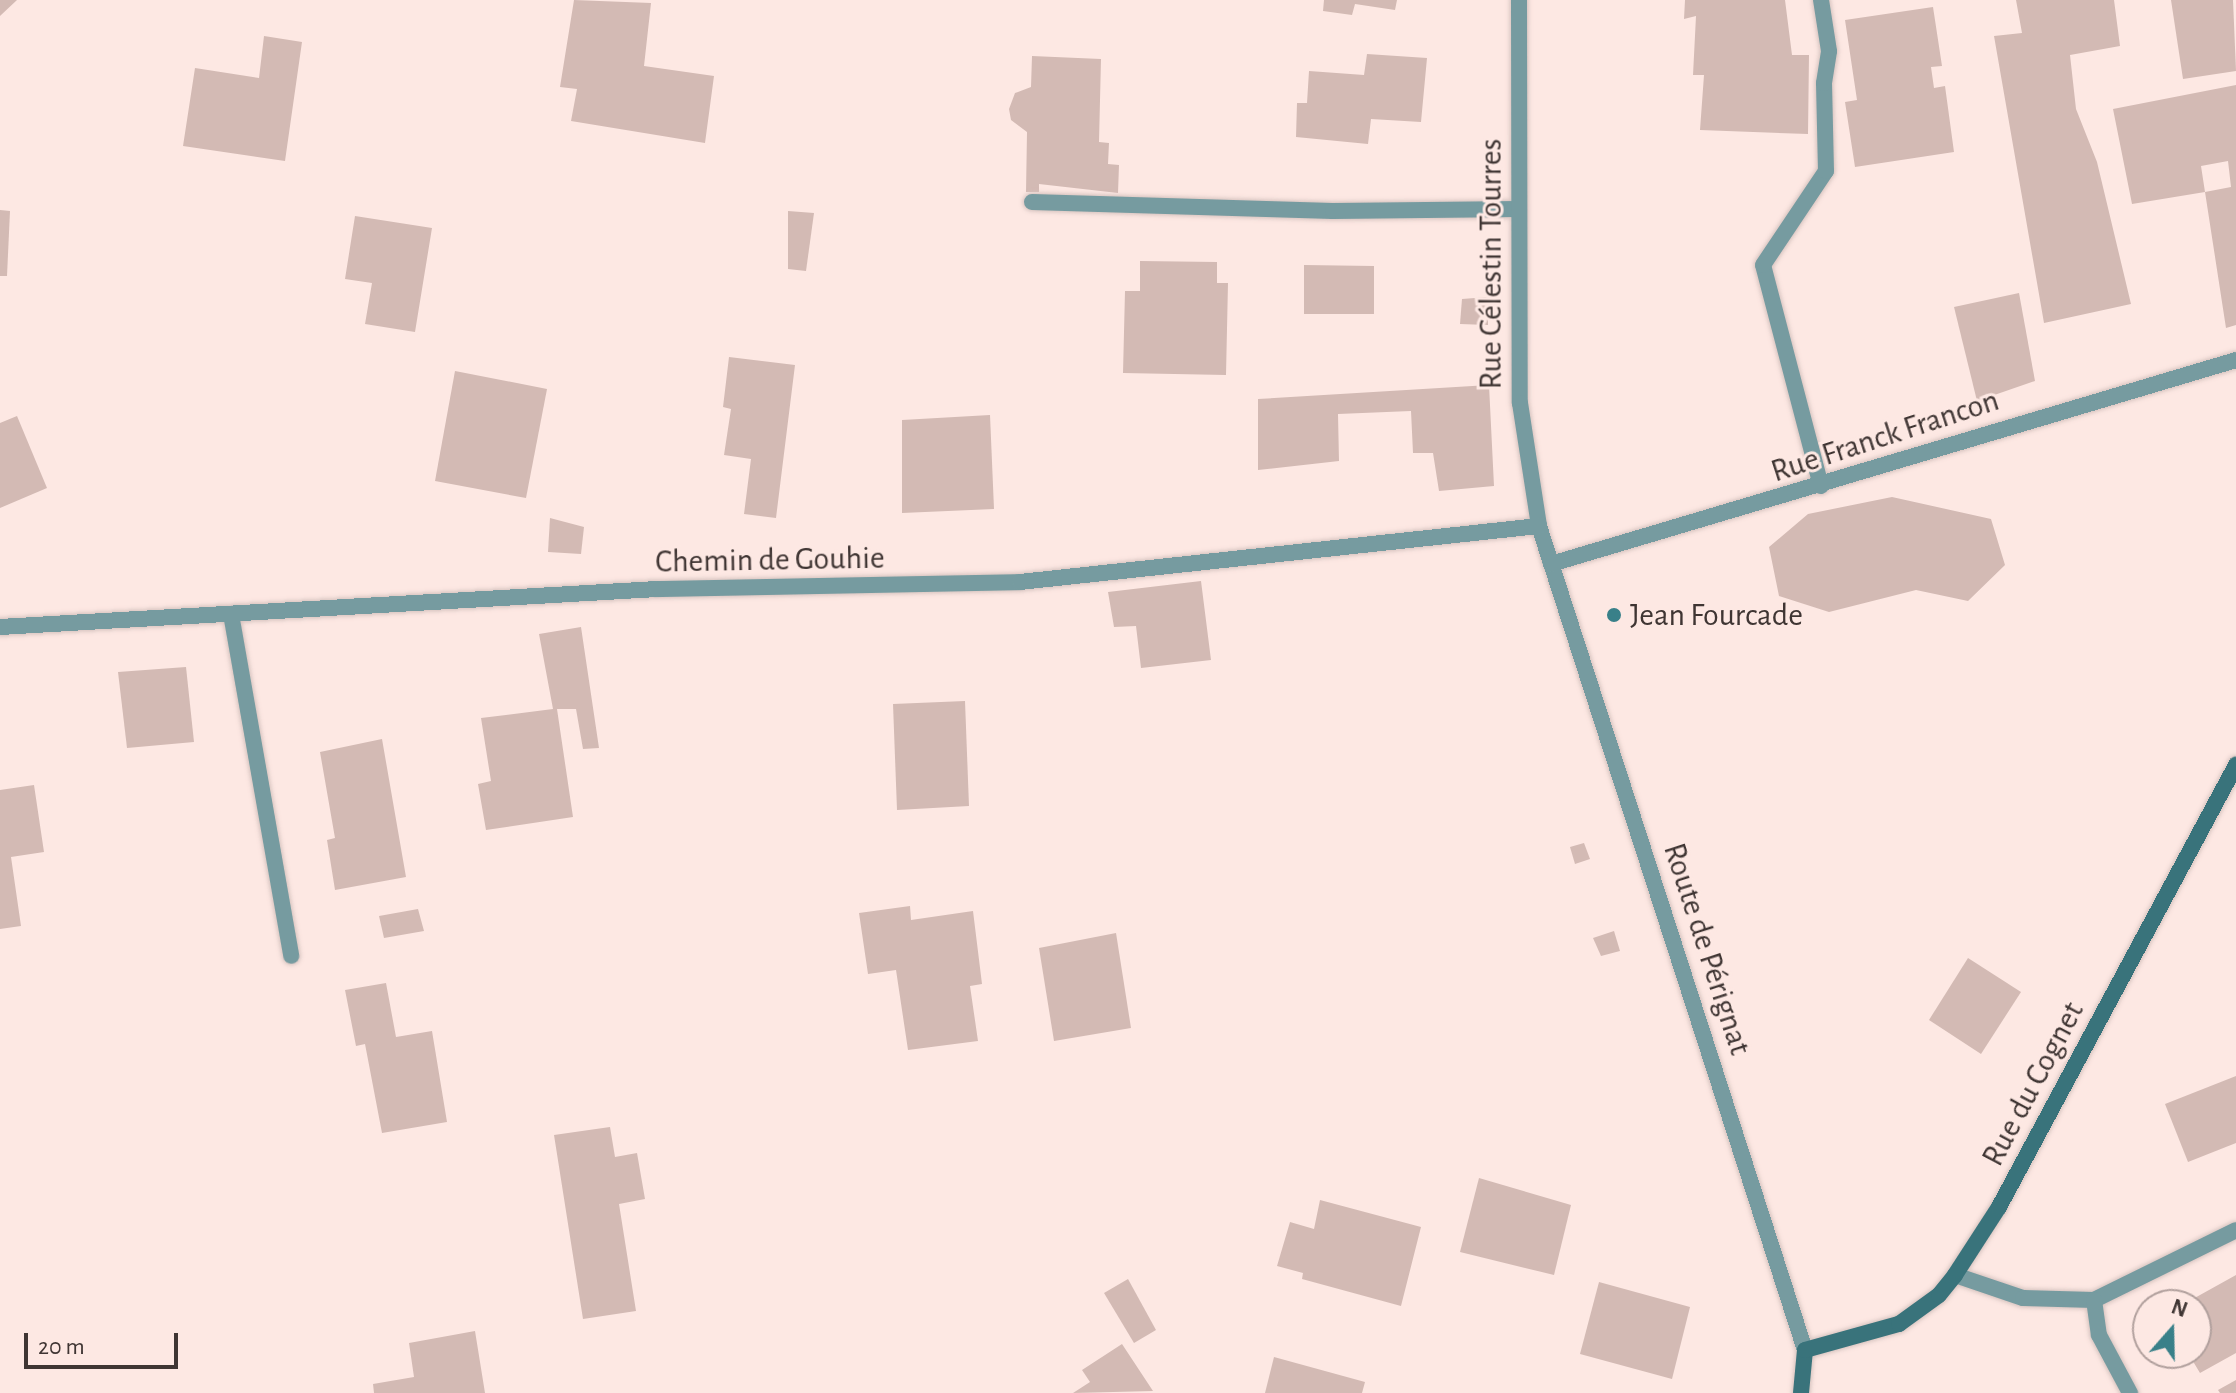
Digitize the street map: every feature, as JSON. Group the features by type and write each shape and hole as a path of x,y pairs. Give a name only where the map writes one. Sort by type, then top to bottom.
{"street":[{"name":"Rue Célestin Tourres","path":"1519,0 1520,403 1539,526"},
{"path":"1821,0 1829,51 1824,83 1826,171 1763,265 1821,486"},
{"path":"1032,202 1333,211 1519,209"},
{"name":"Rue Franck Francon","path":"1551,564 2236,360"},
{"name":"Route de Pérignat","path":"1539,526 1805,1350 1801,1393"},
{"name":"Chemin de Gouhie","path":"0,627 657,589 1020,582 1539,526"},
{"path":"231,614 291,956"},
{"name":"Rue du Cognet","path":"1805,1350 1899,1324 1939,1295 1955,1275 1999,1207 2236,765"},
{"path":"1955,1275 2023,1298 2094,1300 2236,1230"},
{"path":"2094,1300 2099,1335 2130,1393"}],"building":[{"path":"0,0 17,0 0,16"},
{"path":"574,0 651,3 644,66 714,76 705,143 571,121 577,89 560,87"},
{"path":"1324,0 1397,0 1395,10 1355,4 1352,15 1323,11"},
{"path":"1685,0 1785,0 1792,55 1809,55 1808,134 1700,130 1704,75 1693,75 1696,16 1684,19"},
{"path":"2016,0 2114,0 2120,46 2070,55 2076,109 2097,162 2131,304 2044,323 1994,36 2022,33"},
{"path":"2171,0 2233,0 2236,71 2183,79"},
{"path":"1933,7 1942,66 1931,67 1934,88 1945,86 1954,152 1855,167 1845,102 1857,100 1845,20"},
{"path":"264,36 302,42 285,161 183,146 195,68 259,78"},
{"path":"1367,54 1427,58 1421,122 1371,119 1368,144 1296,137 1297,103 1307,103 1309,71 1364,75"},
{"path":"1032,56 1101,59 1099,142 1109,143 1108,164 1119,165 1118,193 1039,184 1039,192 1026,192 1027,132 1011,120 1009,109 1015,93 1031,87"},
{"path":"2236,85 2236,325 2226,328 2205,192 2132,204 2113,109","holes":["2228,161 2231,187 2205,192 2201,166"]},
{"path":"0,210 10,211 7,276 0,276"},
{"path":"788,211 814,213 806,271 788,269"},
{"path":"355,216 432,228 415,332 365,324 372,283 345,279"},
{"path":"1140,261 1217,262 1217,283 1228,283 1226,375 1123,373 1125,291 1140,291"},
{"path":"1304,265 1374,266 1374,314 1304,314"},
{"path":"2019,293 2035,381 1977,401 1954,307"},
{"path":"1488,297 1488,325 1460,324 1462,299"},
{"path":"729,357 795,365 776,518 744,514 751,459 724,455 731,409 723,407"},
{"path":"455,371 547,389 526,498 435,481"},
{"path":"1489,385 1494,486 1439,491 1433,453 1413,453 1411,411 1338,414 1339,461 1258,470 1258,399"},
{"path":"990,415 994,509 902,513 902,420"},
{"path":"17,416 47,488 0,508 0,423"},
{"path":"1892,497 1991,519 2005,565 1968,601 1916,590 1829,612 1779,596 1769,547 1808,514"},
{"path":"550,518 584,527 581,554 548,552"},
{"path":"1201,581 1211,660 1141,668 1136,626 1114,627 1108,592"},
{"path":"581,627 599,748 583,749 576,709 557,709 573,817 486,830 478,784 491,781 481,718 553,709 539,634"},
{"path":"186,667 194,742 127,748 118,672"},
{"path":"965,701 969,806 897,810 893,704"},
{"path":"382,739 406,877 335,890 327,840 335,838 320,752"},
{"path":"34,785 44,852 11,857 21,926 0,929 0,790"},
{"path":"1584,843 1590,859 1575,864 1570,847"},
{"path":"910,906 911,920 973,911 982,984 970,986 978,1041 908,1050 896,970 868,974 859,913"},
{"path":"418,909 424,931 384,938 379,916"},
{"path":"1614,931 1620,951 1601,956 1593,938"},
{"path":"1116,933 1131,1028 1054,1041 1039,948"},
{"path":"1968,958 2021,992 1981,1054 1929,1020"},
{"path":"386,983 396,1037 432,1031 447,1122 382,1133 365,1044 356,1046 345,990"},
{"path":"2236,1076 2236,1143 2188,1162 2165,1104"},
{"path":"610,1127 615,1157 637,1153 645,1199 619,1204 636,1311 583,1319 554,1135"},
{"path":"1479,1178 1571,1205 1554,1275 1460,1252"},
{"path":"1320,1200 1421,1227 1401,1306 1302,1279 1303,1273 1277,1266 1290,1222 1314,1229"},
{"path":"2236,1275 2236,1353 2212,1366 2212,1289"},
{"path":"1128,1279 1156,1330 1134,1343 1104,1293"},
{"path":"1599,1282 1690,1307 1672,1379 1580,1354"},
{"path":"475,1331 485,1393 374,1393 373,1384 414,1377 409,1343"},
{"path":"1122,1344 1153,1391 1073,1393 1090,1382 1082,1370"},
{"path":"1274,1357 1365,1382 1362,1393 1265,1393"},
{"path":"2236,1380 2236,1393 2220,1393 2218,1390"}],"place":[{"name":"Jean Fourcade","path":"1614,615"}]}
